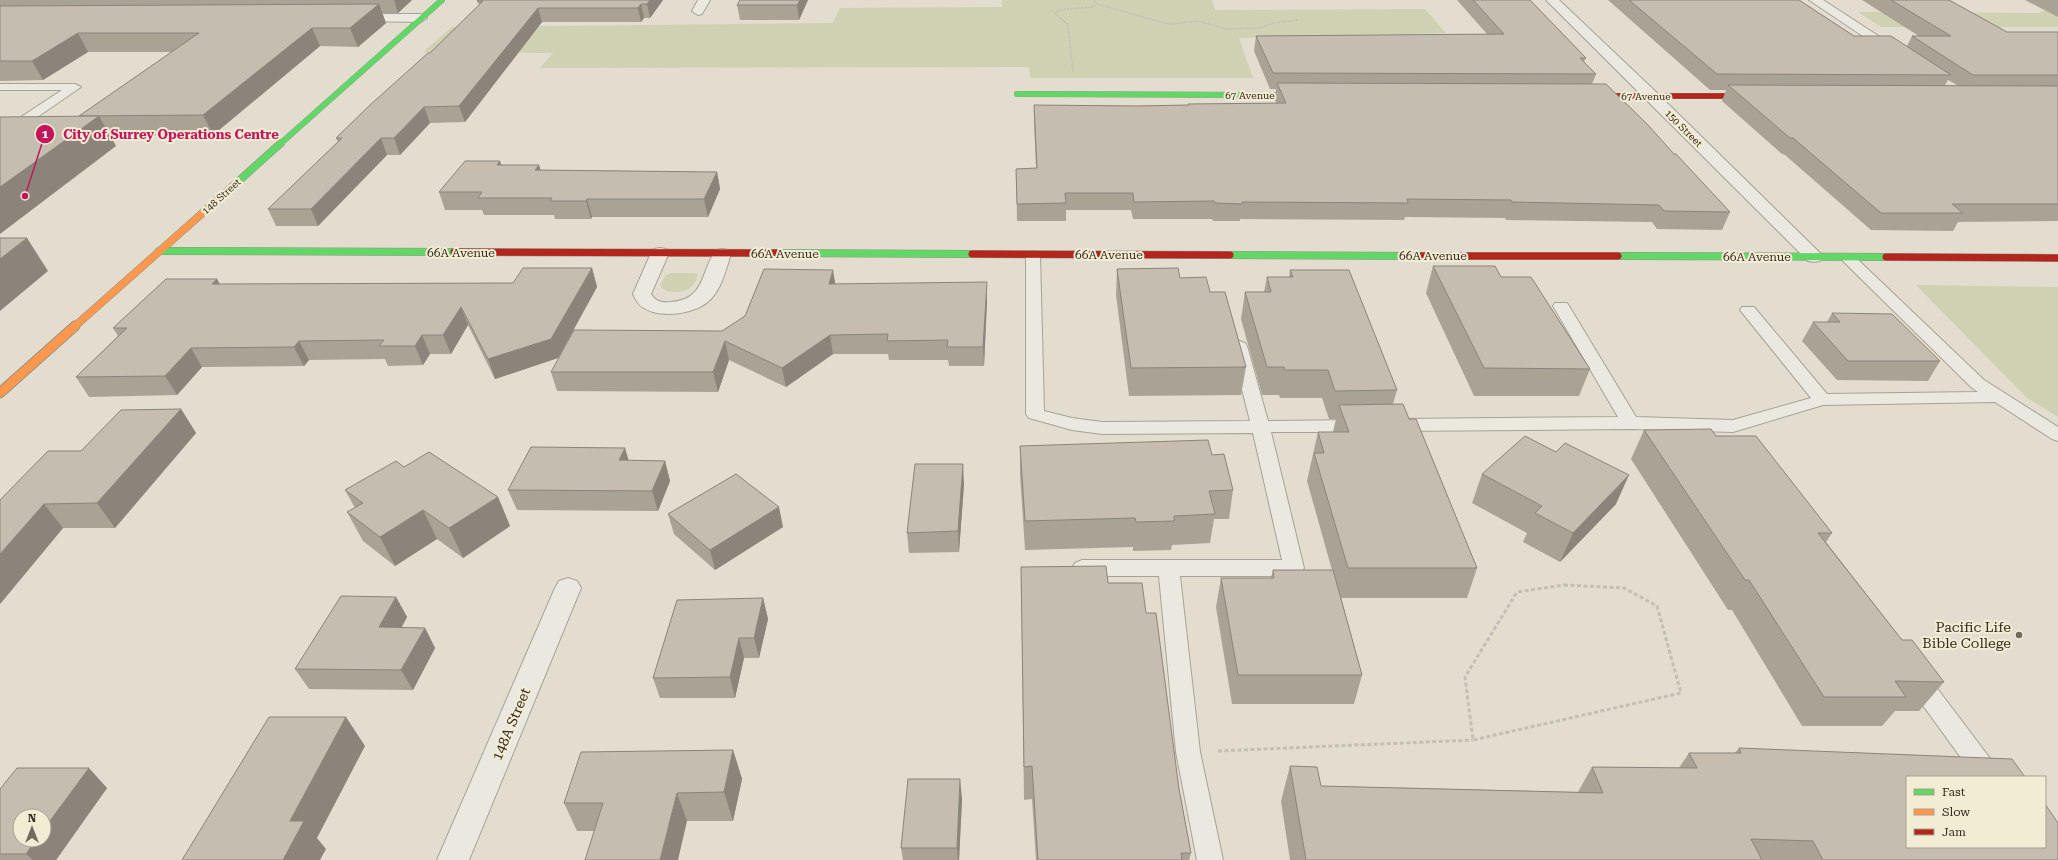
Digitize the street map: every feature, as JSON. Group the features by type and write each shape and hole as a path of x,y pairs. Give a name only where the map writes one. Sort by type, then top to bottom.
{"street":[{"name":"148 Street","path":"0,393 442,0"},
{"path":"698,11 704,0"},
{"name":"150 Street","path":"1552,0 1652,96 1814,257"},
{"path":"1815,0 1904,58"},
{"path":"343,18 421,18"},
{"name":"67 Avenue","path":"1017,94 1312,95"},
{"name":"67 Avenue","path":"1582,96 1768,96"},
{"name":"66A Avenue","path":"159,252 2058,258"},
{"path":"660,253 642,294 643,299 648,304 666,308 688,305 704,296 722,254"},
{"name":"148A Street","path":"453,860 568,588"}],"lane":[{"path":"0,88 75,87 0,137"},
{"path":"1033,255 1035,414 1072,424 1102,428 1630,423 1733,426 1822,400 1996,397"},
{"path":"1848,258 1978,384 1996,397 2058,435"},
{"path":"1561,306 1630,423"},
{"path":"1748,310 1822,400"},
{"path":"1066,568 1294,568 1261,427 1234,331"},
{"path":"1733,426 1747,445"},
{"path":"1170,569 1188,752 1210,860"},
{"path":"1905,662 1988,776"}],"path":[{"path":"1093,0 1097,4 1172,24 1198,22 1226,29 1259,28 1274,23 1298,20"},
{"path":"1073,78 1070,32 1068,25 1055,13 1059,10 1091,7 1097,4"},
{"path":"1188,752 1473,740 1681,693 1657,606 1624,588 1564,585 1517,592 1465,677 1473,740"}],"green space":[{"path":"1002,0 1212,0 1215,10 1425,9 1446,33 1239,38 1253,78 1030,78 1029,67 540,68 553,53 423,52 452,27 833,23 840,8 1002,7"},
{"path":"2058,4 2058,27 1881,27 1858,12 2039,13"},
{"path":"671,273 694,273 698,275 695,283 687,290 672,292 667,291 660,285 666,275"},
{"path":"1916,285 2058,287 2058,417 2027,398"}],"building":[{"path":"650,0 647,4 641,4 638,8 538,8 459,106 424,107 394,138 381,138 311,209 268,209 342,138 336,138 370,105 428,53 430,53 483,1 477,1"},
{"path":"740,0 800,0 797,5 737,5"},
{"path":"1473,0 1530,0 1586,58 1580,58 1596,74 1273,73 1256,36 1504,34"},
{"path":"1629,0 1799,0 1854,36 1891,36 1951,75 1717,74"},
{"path":"1891,0 1949,0 2007,32 2058,32 2058,75 1973,75 1912,36 1951,36"},
{"path":"379,4 350,28 312,28 203,115 79,116 199,33 78,33 32,61 0,61 0,6"},
{"path":"1277,83 1606,84 1648,125 1730,212 1664,211 1659,205 1512,202 1511,200 1407,199 1408,203 1242,202 1242,204 1215,203 1214,201 1134,202 1133,193 1065,193 1066,203 1017,204 1016,169 1037,168 1034,105 1137,106 1286,103"},
{"path":"1728,85 2058,86 2058,204 1952,204 1963,213 1881,213"},
{"path":"99,116 0,187 0,117"},
{"path":"465,161 500,161 497,165 539,165 535,170 717,172 704,199 587,199 586,201 550,201 552,198 478,198 482,192 439,192"},
{"path":"0,238 27,238 0,259"},
{"path":"1433,266 1495,266 1501,277 1531,277 1590,369 1484,368"},
{"path":"523,268 592,268 551,339 488,359 461,307 443,335 422,335 415,346 379,346 384,340 299,341 294,347 191,348 165,376 76,377 127,328 113,328 166,279 217,279 212,284 513,283"},
{"path":"1178,268 1180,278 1206,277 1210,292 1225,292 1246,367 1131,368 1117,269"},
{"path":"764,269 833,270 829,284 987,282 983,347 947,347 948,340 887,341 888,334 830,335 782,368 725,341 713,372 551,372 574,330 722,331 745,316"},
{"path":"1290,270 1349,270 1397,390 1335,391 1328,370 1285,370 1284,367 1267,367 1245,292 1271,292 1267,277 1293,277"},
{"path":"1832,313 1892,314 1940,361 1848,361 1813,322 1840,322"},
{"path":"1403,404 1409,419 1416,419 1477,568 1348,568 1314,453 1324,453 1318,432 1349,432 1339,405"},
{"path":"181,409 97,503 44,504 0,554 0,500 48,451 81,451 121,410"},
{"path":"1711,429 1716,436 1756,436 1832,533 1818,533 1902,640 1912,640 1944,682 1895,681 1906,697 1824,697 1749,580 1745,580 1644,430"},
{"path":"1525,436 1556,452 1565,443 1629,475 1573,533 1535,513 1542,506 1482,474"},
{"path":"1208,440 1212,455 1224,454 1233,490 1209,491 1215,514 1174,516 1174,521 1136,522 1135,518 1025,521 1020,446"},
{"path":"531,447 625,448 619,460 665,461 652,491 508,490"},
{"path":"429,452 498,497 449,528 423,510 380,537 347,512 363,503 345,490 396,461 404,467"},
{"path":"915,464 963,464 958,531 907,533"},
{"path":"736,474 779,507 710,550 668,514"},
{"path":"1106,566 1108,583 1142,583 1146,613 1156,613 1179,789 1191,853 1181,853 1182,860 1038,860 1032,766 1024,767 1021,567"},
{"path":"1273,570 1333,570 1362,675 1238,675 1221,578 1274,578"},
{"path":"341,596 396,597 379,627 425,628 401,670 295,669"},
{"path":"763,598 754,638 739,638 730,677 653,678 677,600"},
{"path":"269,717 346,717 290,821 304,821 283,860 182,860"},
{"path":"1739,748 2012,759 2024,776 1906,776 1906,848 2046,848 2046,805 2058,823 2058,860 1823,860 1813,841 1751,839 1762,860 1306,860 1290,766 1317,767 1321,786 1603,793 1592,767 1697,768 1689,753 1741,753"},
{"path":"733,750 724,792 677,793 660,860 585,860 603,803 564,803 581,752"},
{"path":"17,768 89,768 52,818 52,808 12,808 12,848 30,848 26,854 0,854 0,789"},
{"path":"908,779 960,779 957,848 901,848"}],"traffic: fast":[{"path":"233,186 442,0"},
{"path":"1017,94 1306,95"},
{"path":"159,251 454,252"},
{"path":"776,253 972,254"},
{"path":"1230,255 1419,256"},
{"path":"1618,256 1886,257"}],"traffic: slow":[{"path":"0,393 233,186"}],"traffic: jam":[{"path":"1588,96 1754,96"},
{"path":"454,252 776,253"},
{"path":"972,254 1230,255"},
{"path":"1419,256 1618,256"},
{"path":"1886,257 2058,258"}],"place":[{"name":"City of Surrey Operations Centre","path":"25,196"},
{"name":"Pacific Life Bible College","path":"2019,635"}]}
